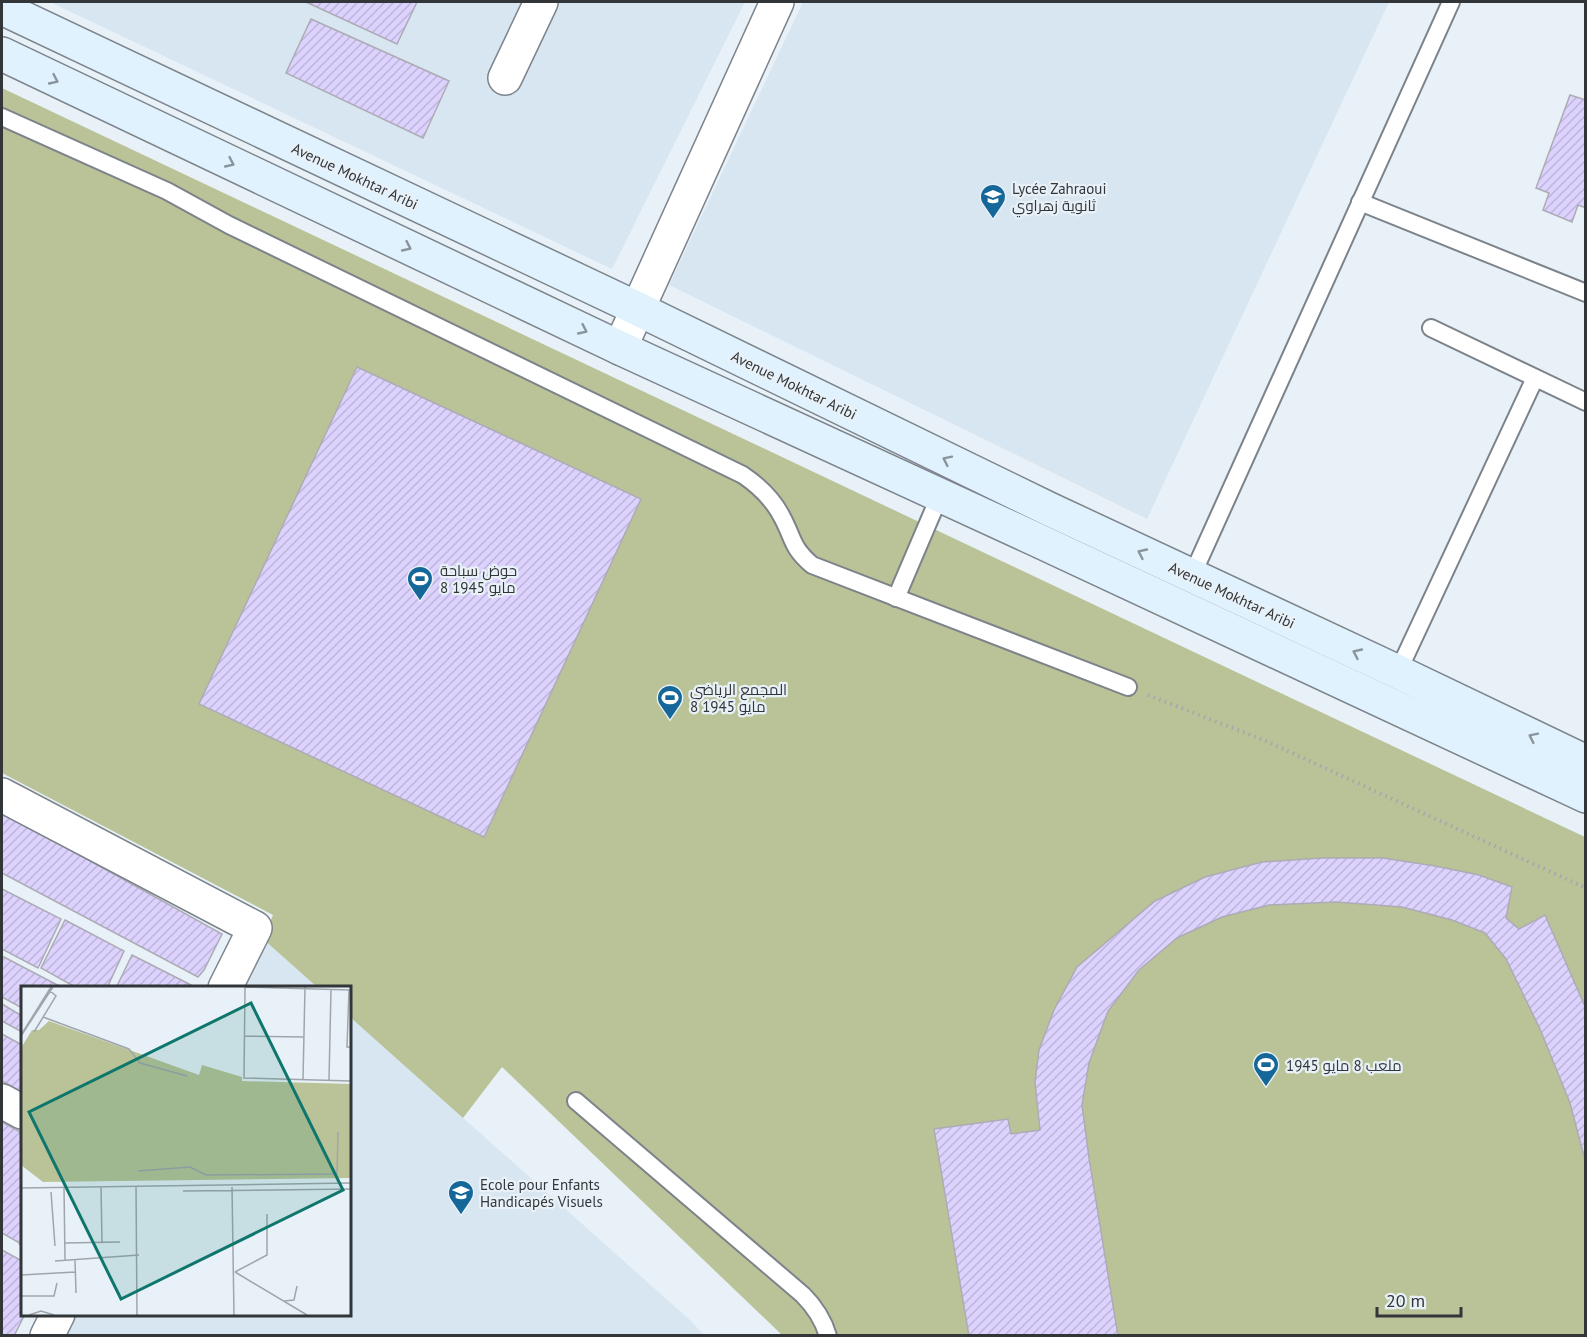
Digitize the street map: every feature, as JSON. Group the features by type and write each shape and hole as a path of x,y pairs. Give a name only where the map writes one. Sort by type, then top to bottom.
{"main road":[{"name":"Avenue Mokhtar Aribi","path":"2,8 636,308 1191,577 1586,762"},
{"path":"2,54 620,348 1586,796"},
{"path":"950,500 975,474"}],"street":[{"path":"505,78 541,2"},
{"path":"620,348 636,308 777,2"},
{"path":"2,795 255,928 226,986"},
{"path":"2,1101 21,1111"},
{"path":"47,1335 57,1316"}],"lane":[{"path":"1179,606 1451,2"},
{"path":"2,117 167,191 229,225 743,475 758,486 772,501 782,517 794,547 812,565 1128,687"},
{"path":"1360,202 1586,293"},
{"path":"1431,328 1586,402"},
{"path":"1385,701 1535,378"},
{"path":"896,598 950,500"},
{"path":"576,1101 803,1295 820,1316 828,1335"}],"path":[{"path":"1128,687 1266,741 1586,888"}],"shaded area":[{"path":"50,2 745,2 612,269"},
{"name":"Lycée Zahraoui ثانوية زهراوي","path":"803,2 1389,2 1147,519 669,285"},
{"path":"263,939 316,986 239,986"},
{"name":"Ecole pour Enfants Handicapés Visuels","path":"351,1018 704,1335 59,1336 69,1316 351,1316"}],"green space":[{"name":"المجمع الرياضي 8 مايو 1945","path":"2,88 1585,837 1585,1335 782,1335 502,1067 463,1118 351,1018 351,986 316,986 263,939 273,915 2,773"}],"building":[{"path":"306,2 417,2 397,44"},
{"path":"311,19 449,81 423,138 286,73"},
{"path":"1570,95 1586,100 1586,208 1578,205 1572,222 1543,210 1549,193 1536,188"},
{"name":"حوض سباحة 8 مايو 1945","path":"357,367 641,499 484,837 199,704"},
{"path":"2,812 222,934 204,970 198,977 2,873"},
{"path":"1323,858 1383,858 1479,875 1512,887 1506,918 1519,929 1545,915 1586,1009 1586,1164 1570,1103 1540,1029 1506,959 1485,933 1452,920 1402,907 1336,902 1269,905 1222,917 1177,938 1139,970 1108,1011 1089,1063 1082,1105 1118,1336 969,1336 934,1129 1008,1119 1011,1134 1040,1130 1035,1082 1039,1050 1054,1010 1077,967 1155,901 1205,877 1262,862"},
{"path":"2,889 61,919 38,968 2,949"},
{"path":"65,920 124,951 108,986 73,986 41,968"},
{"path":"132,955 191,985 191,986 117,986"},
{"path":"2,956 59,986 21,986 21,1007 2,997"},
{"path":"2,1004 21,1015 21,1031 2,1021"},
{"path":"2,1034 21,1044 21,1091 2,1081"},
{"path":"2,1122 21,1132 21,1246 2,1233"},
{"path":"2,1250 21,1260 21,1316 24,1316 14,1336 2,1336"}],"place":[{"name":"Lycée Zahraoui ثانوية زهراوي","path":"993,220"},
{"name":"حوض سباحة 8 مايو 1945","path":"420,602"},
{"name":"المجمع الرياضي 8 مايو 1945","path":"670,721"},
{"name":"ملعب 8 مايو 1945","path":"1266,1088"},
{"name":"Ecole pour Enfants Handicapés Visuels","path":"461,1216"}]}
